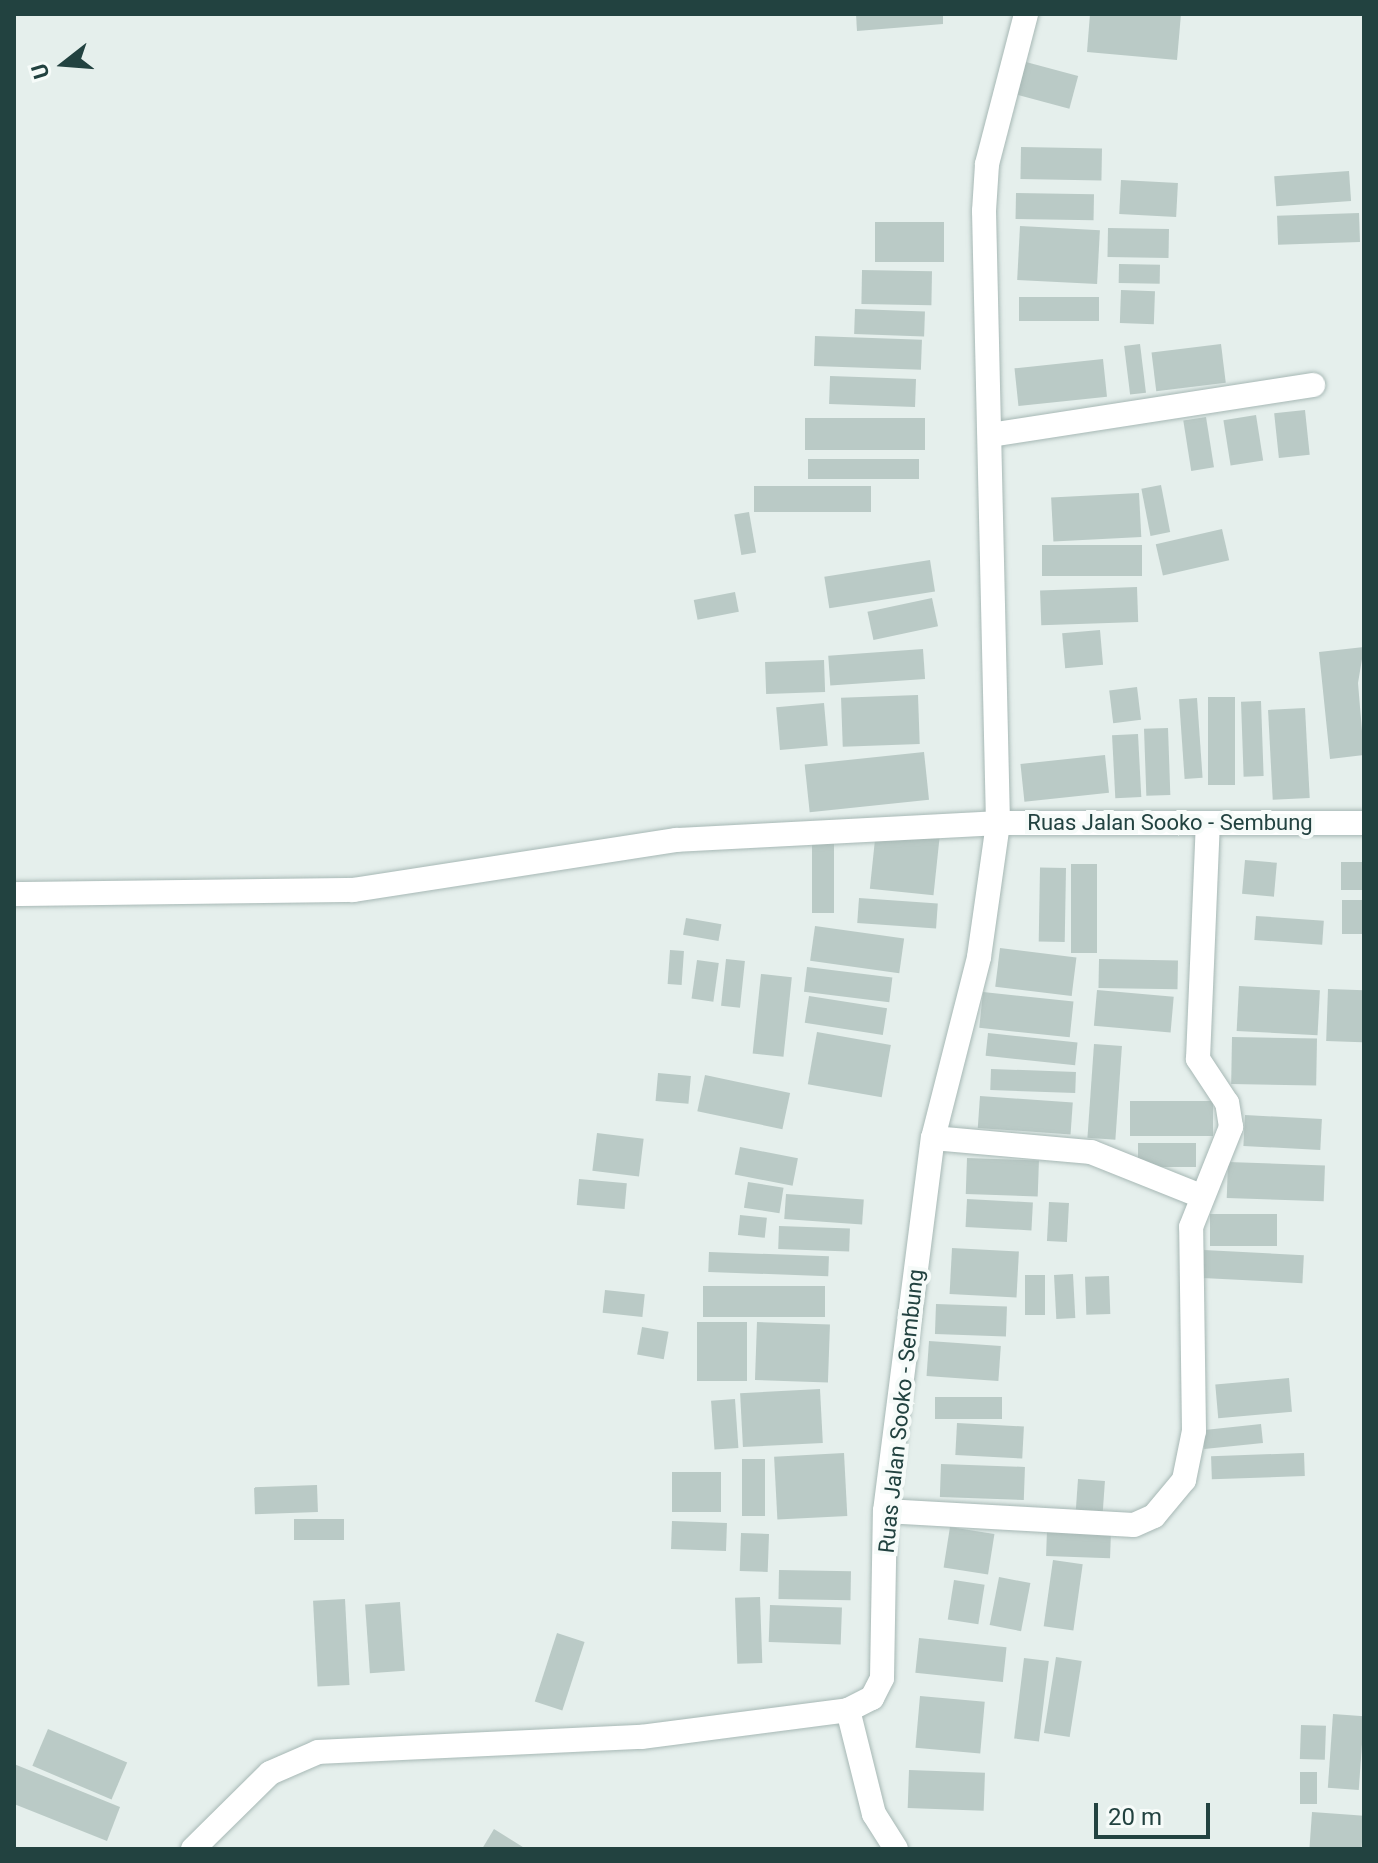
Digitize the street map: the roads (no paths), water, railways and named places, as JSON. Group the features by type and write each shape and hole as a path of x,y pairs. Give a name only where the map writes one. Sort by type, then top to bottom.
{"street":[{"path":"14,894 353,890 676,840 998,823 987,164 1026,14"},
{"path":"990,435 1313,385"},
{"name":"Ruas Jalan Sooko - Sembung","path":"848,1710 872,1698 882,1678 885,1511 933,1138 979,957 998,823 1364,823"},
{"path":"885,1511 1134,1525 1154,1516 1184,1480 1194,1431 1191,1227 1231,1127 1227,1103 1198,1059 1208,823"},
{"path":"933,1138 1091,1152 1201,1196"},
{"path":"193,1849 270,1773 318,1752 641,1737 848,1710 874,1814 892,1845"}]}
